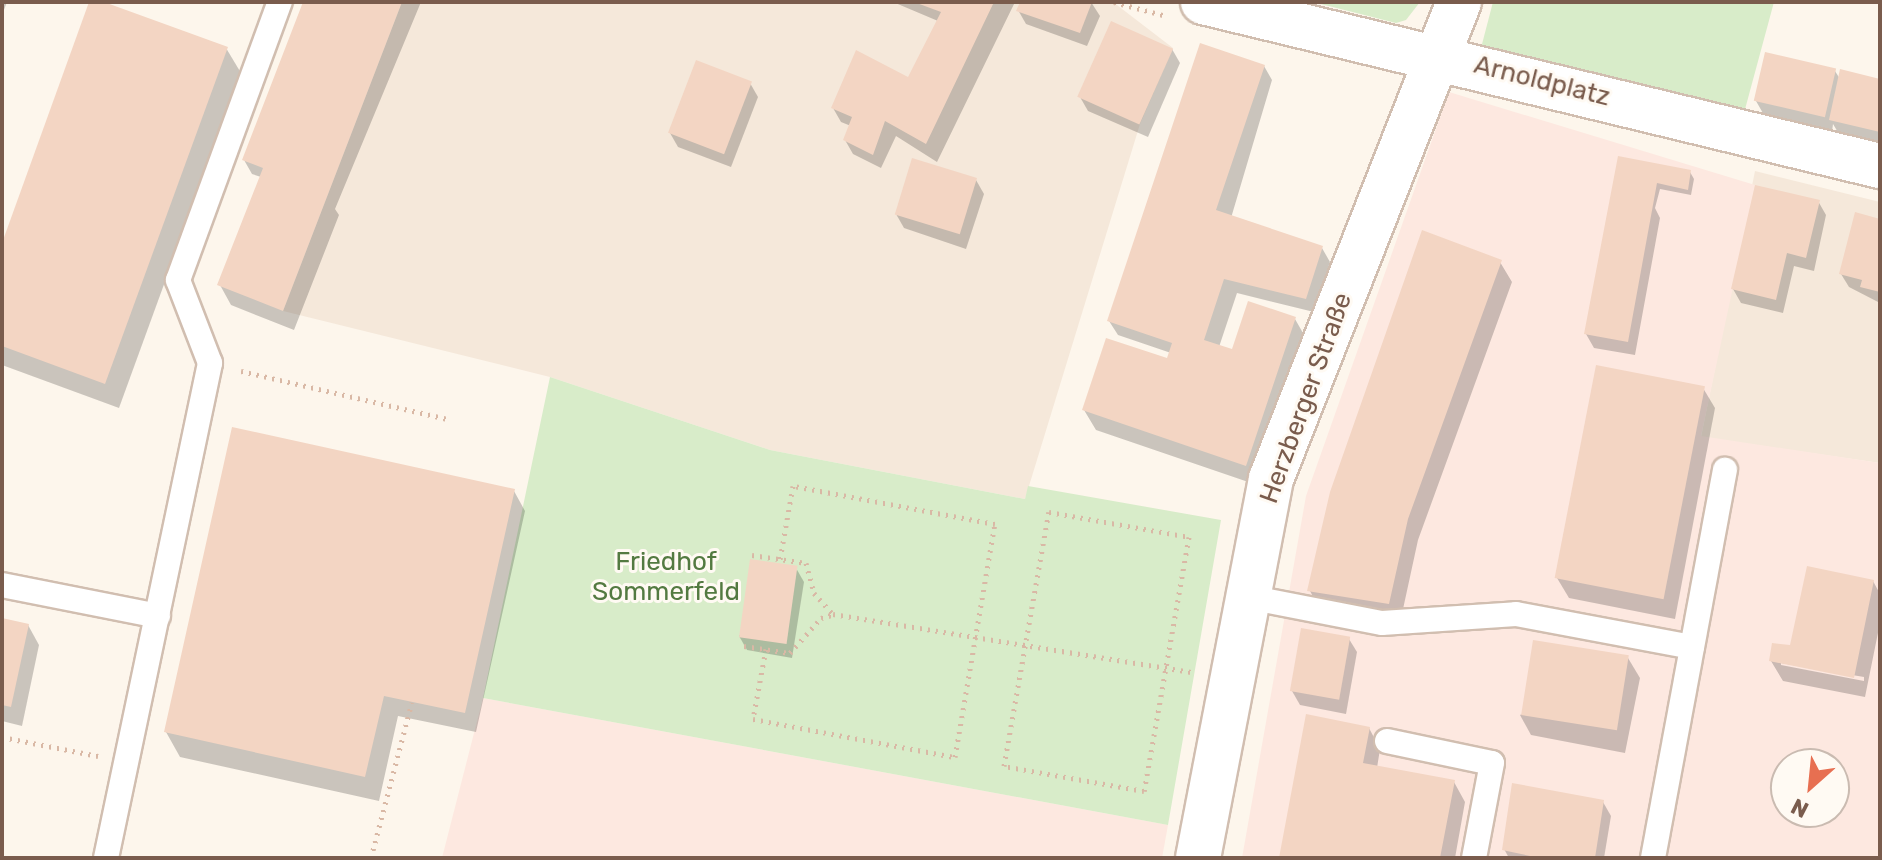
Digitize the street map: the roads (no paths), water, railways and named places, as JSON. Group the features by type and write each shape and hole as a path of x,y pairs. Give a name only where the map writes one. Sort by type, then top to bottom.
{"main road":[{"name":"Arnoldplatz","path":"1203,2 1437,55 1880,166"},
{"name":"Herzberger Straße","path":"1198,858 1271,479 1459,2"}],"lane":[{"path":"106,858 210,363 178,280 280,2"},
{"path":"1653,858 1725,470"},
{"path":"2,585 158,616"},
{"path":"1248,597 1382,623 1516,614 1692,647"},
{"path":"1387,741 1492,763 1474,858"}],"park label":[{"name":"Friedhof Sommerfeld","path":"666,577"}]}
